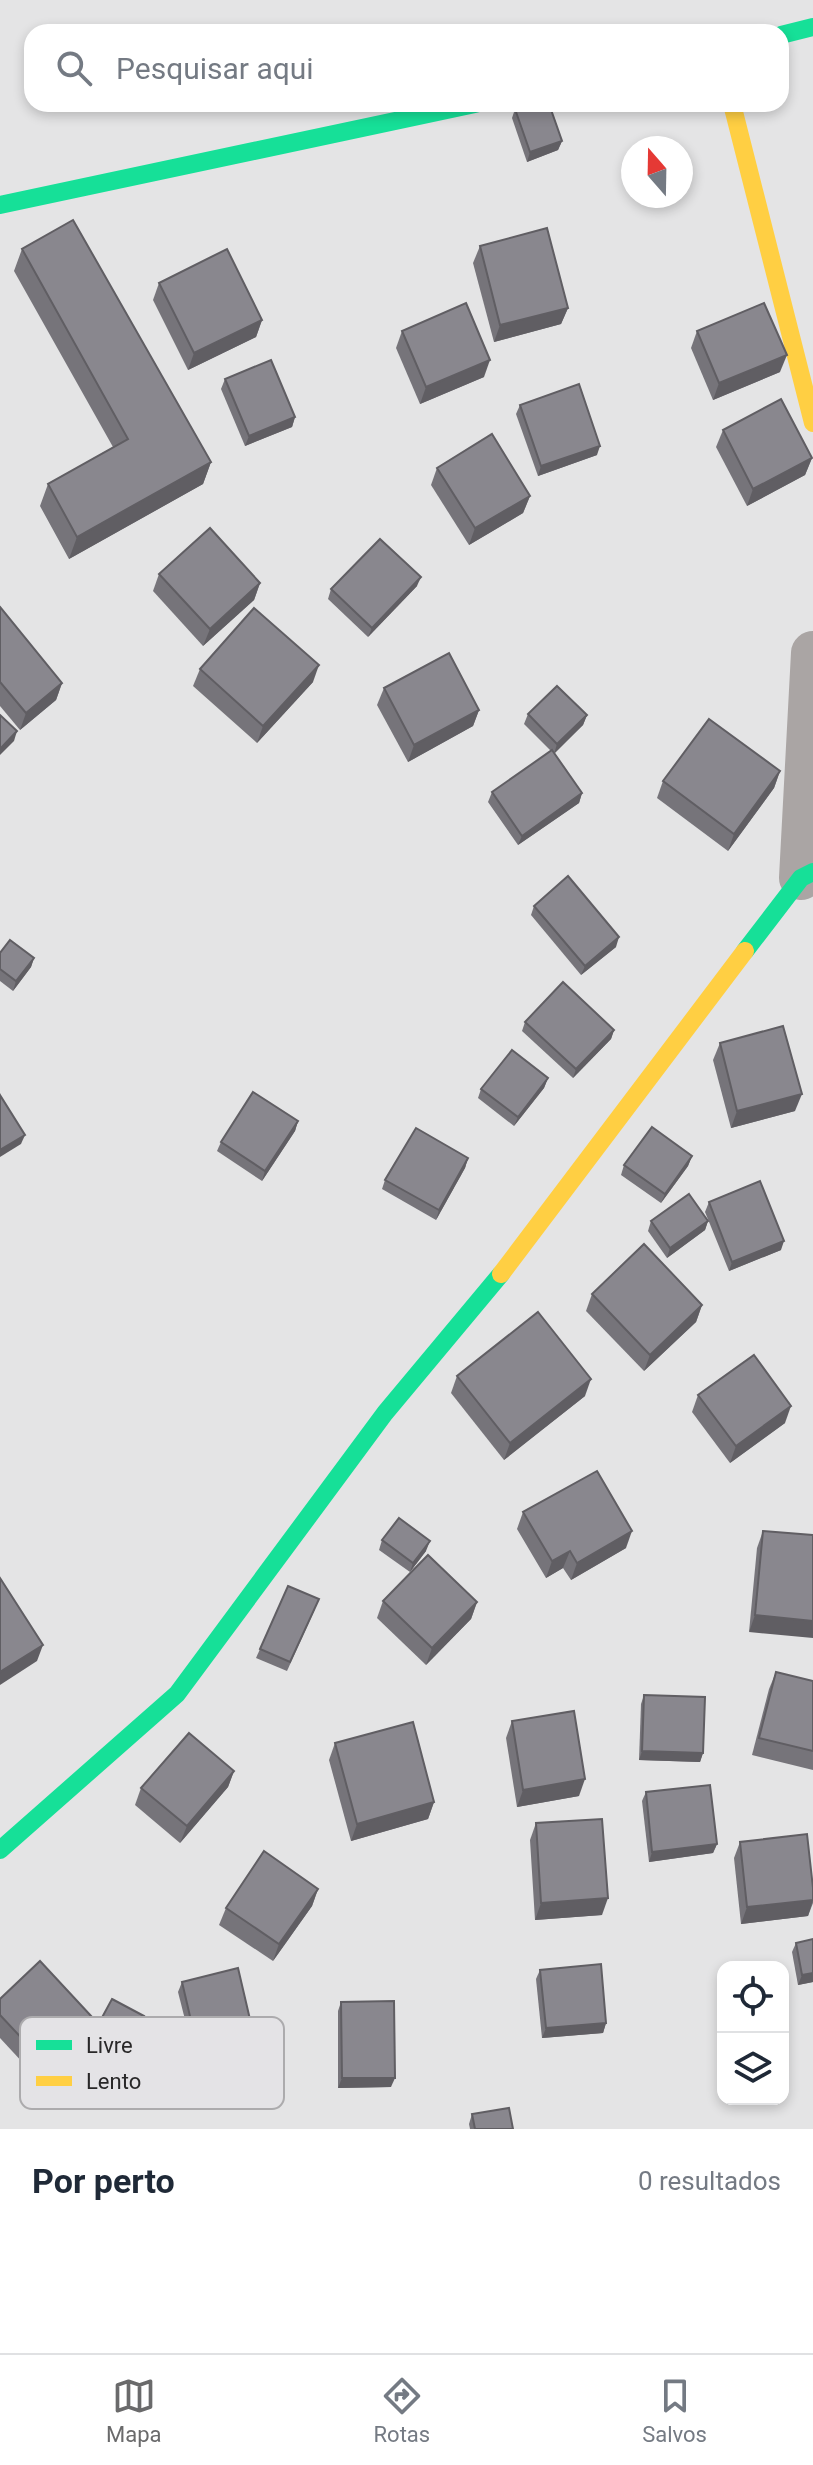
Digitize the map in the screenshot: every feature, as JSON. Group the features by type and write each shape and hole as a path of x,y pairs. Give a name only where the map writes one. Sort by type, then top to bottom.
{"street":[{"path":"789,33 813,27"},
{"path":"0,205 437,112"},
{"path":"734,112 813,423"},
{"path":"0,1850 177,1694 385,1413 476,1306 807,875 813,653"}],"building":[{"path":"516,112 552,112 562,141 530,152"},
{"path":"73,220 211,462 77,537 48,484 128,439 22,249"},
{"path":"547,228 568,308 500,325 480,246"},
{"path":"227,249 262,320 194,353 159,283"},
{"path":"466,303 490,360 426,387 402,331"},
{"path":"764,303 787,355 719,383 697,331"},
{"path":"271,360 295,417 249,436 225,379"},
{"path":"579,384 600,446 541,466 520,405"},
{"path":"781,399 812,458 753,489 723,430"},
{"path":"492,434 530,496 475,528 437,468"},
{"path":"210,528 260,583 210,629 159,574"},
{"path":"380,539 421,577 372,628 331,589"},
{"path":"0,607 62,683 26,713 0,682"},
{"path":"254,608 319,665 263,726 200,669"},
{"path":"449,653 479,710 414,745 384,688"},
{"path":"557,686 587,715 557,744 528,714"},
{"path":"0,715 17,731 0,749"},
{"path":"709,719 780,771 734,834 663,781"},
{"path":"552,750 582,793 522,836 492,792"},
{"path":"568,876 619,937 585,966 534,906"},
{"path":"10,940 34,958 16,981 0,969 0,953"},
{"path":"563,982 614,1030 576,1069 525,1022"},
{"path":"783,1026 802,1094 737,1111 720,1043"},
{"path":"512,1050 548,1078 518,1117 481,1089"},
{"path":"253,1092 298,1121 265,1171 221,1142"},
{"path":"0,1095 25,1135 0,1150"},
{"path":"652,1127 692,1156 665,1194 624,1165"},
{"path":"416,1128 468,1158 439,1210 385,1180"},
{"path":"760,1181 784,1241 732,1262 709,1202"},
{"path":"689,1194 708,1221 670,1248 651,1221"},
{"path":"644,1244 702,1305 650,1355 592,1294"},
{"path":"538,1312 591,1379 510,1443 457,1376"},
{"path":"754,1355 791,1406 736,1446 698,1395"},
{"path":"597,1471 632,1531 577,1563 570,1551 552,1561 523,1512"},
{"path":"399,1518 430,1541 413,1563 382,1540"},
{"path":"763,1531 813,1535 813,1621 755,1615"},
{"path":"428,1555 477,1602 432,1648 383,1601"},
{"path":"0,1578 43,1645 0,1672"},
{"path":"288,1586 319,1599 290,1662 260,1649"},
{"path":"776,1672 813,1681 813,1751 759,1738"},
{"path":"644,1695 705,1697 703,1753 642,1751"},
{"path":"574,1711 585,1779 523,1790 512,1721"},
{"path":"413,1722 434,1802 357,1824 335,1743"},
{"path":"189,1733 234,1771 187,1826 141,1788"},
{"path":"710,1785 717,1844 652,1852 646,1792"},
{"path":"602,1819 608,1898 541,1903 536,1823"},
{"path":"807,1834 813,1900 747,1907 740,1842"},
{"path":"264,1851 318,1889 279,1944 226,1908"},
{"path":"813,1939 813,1973 802,1975 796,1943"},
{"path":"40,1961 92,2017 20,2017 20,2036 0,2015 0,1999"},
{"path":"601,1964 606,2023 546,2028 540,1970"},
{"path":"238,1968 249,2017 190,2017 182,1982"},
{"path":"112,1999 144,2016 143,2017 102,2017"},
{"path":"394,2001 395,2078 342,2078 341,2002"},
{"path":"509,2108 513,2129 475,2129 472,2114"}],"traffic: fast":[{"path":"789,33 813,27"},
{"path":"0,205 437,112"},
{"path":"745,951 801,878 813,872"},
{"path":"0,1850 177,1694 385,1413 501,1274"}],"traffic: slow":[{"path":"734,112 813,423"},
{"path":"501,1274 745,951"}]}
